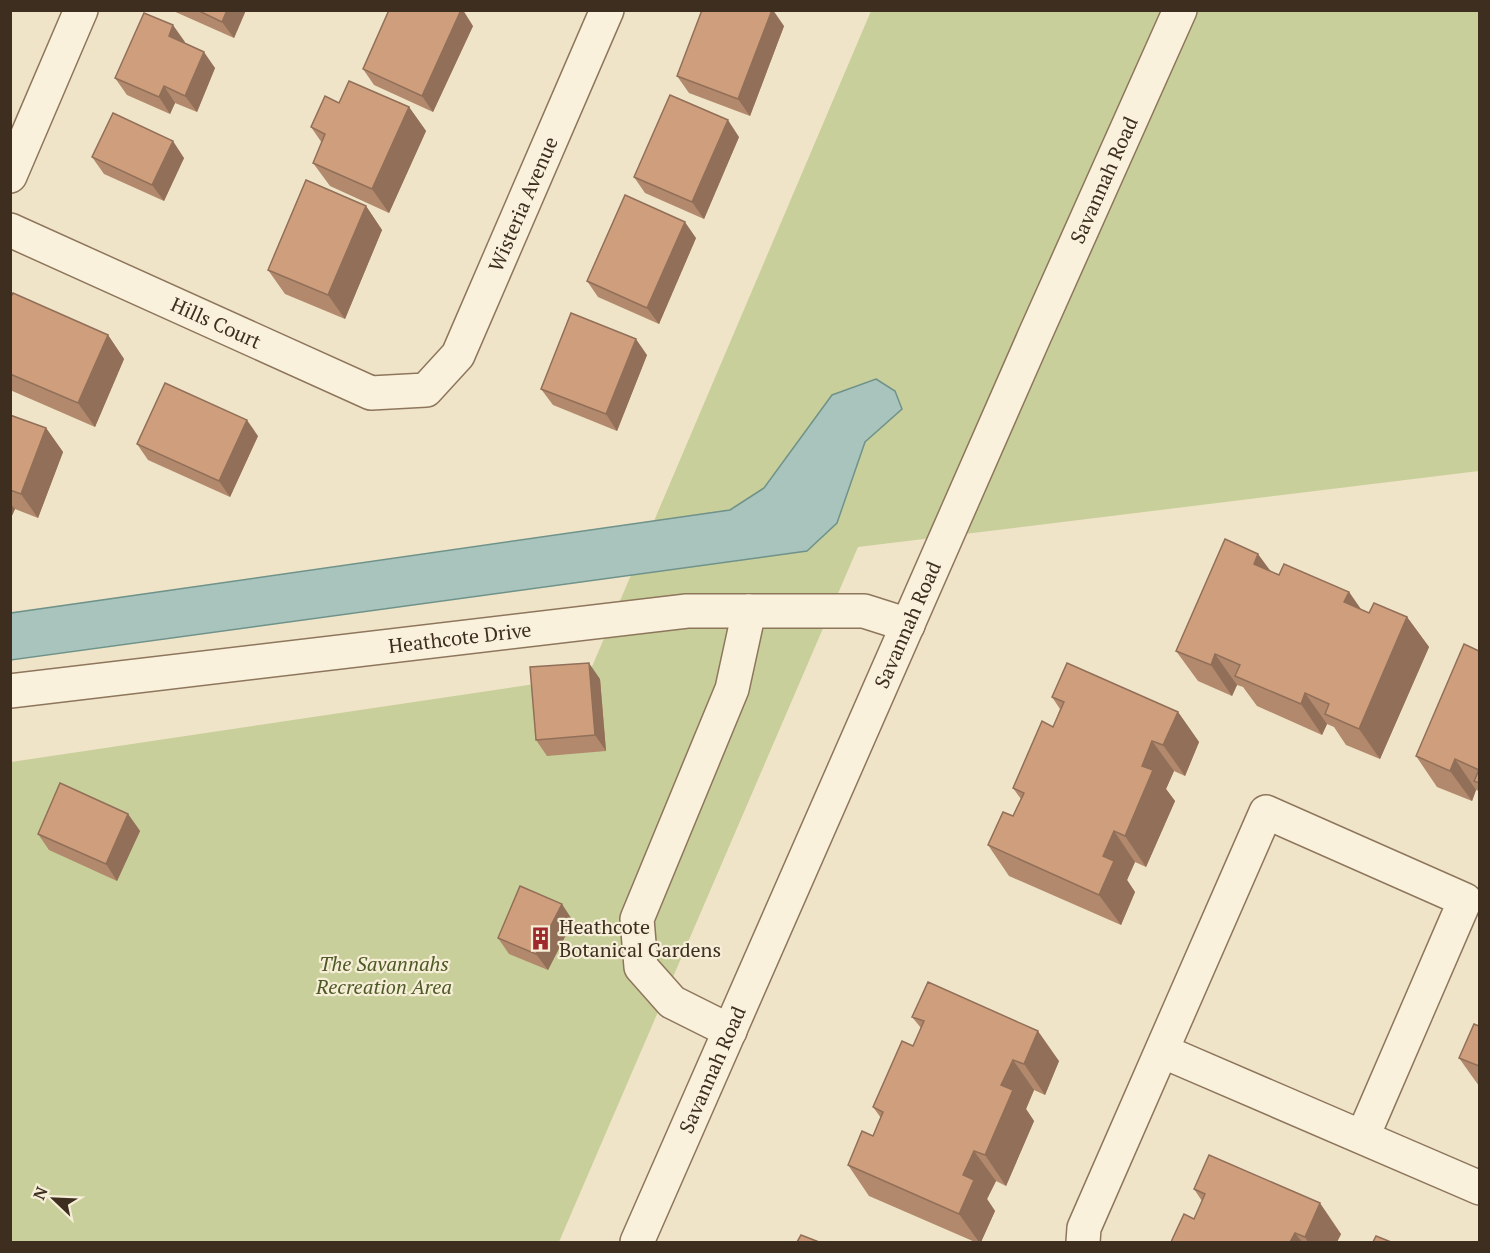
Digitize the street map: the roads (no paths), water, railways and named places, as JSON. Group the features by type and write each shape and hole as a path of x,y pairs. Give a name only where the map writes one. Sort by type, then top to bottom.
{"street":[{"path":"10,176 81,10"},
{"name":"Wisteria Avenue","path":"426,390 458,355 607,10"},
{"name":"Savannah Road","path":"637,1242 1180,10"},
{"name":"Hills Court","path":"10,230 371,393 426,390"},
{"name":"Heathcote Drive","path":"10,691 687,611 864,611 908,625"},
{"path":"730,1031 672,1002 641,967 637,919 732,689 749,611"},
{"path":"1083,1242 1084,1228 1266,812 1465,900 1363,1136"},
{"path":"1162,1051 1479,1188"}],"water":[{"path":"876,379 895,391 902,409 865,442 837,523 807,551 11,660 11,613 730,510 764,488 832,395"}],"place":[{"name":"Heathcote Botanical Gardens","path":"541,938"}],"park label":[{"name":"The Savannahs Recreation Area","path":"384,976"}]}
